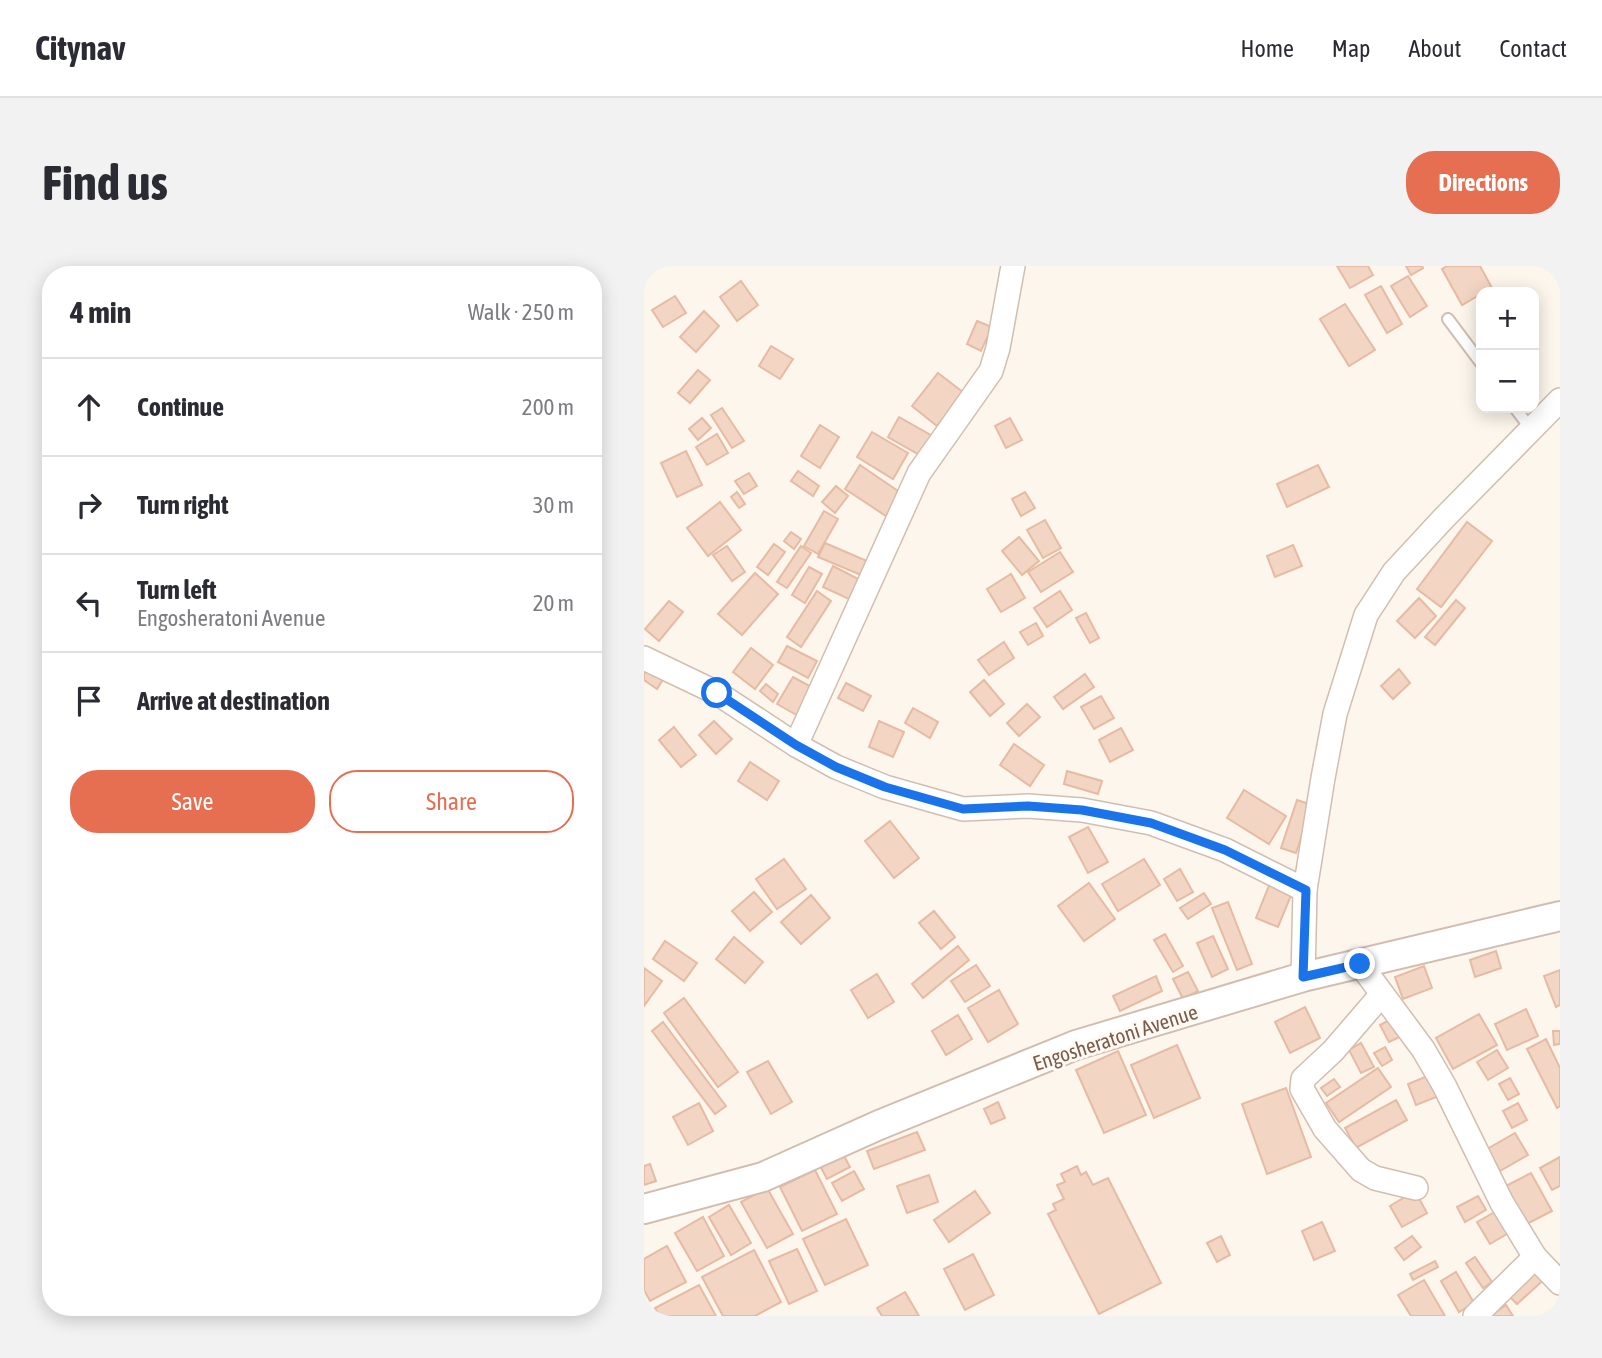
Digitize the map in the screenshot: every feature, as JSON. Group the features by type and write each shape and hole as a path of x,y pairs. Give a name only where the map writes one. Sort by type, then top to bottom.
{"street":[{"path":"796,745 919,473 991,371 998,348 1013,266"},
{"path":"1303,977 1306,890 1323,778 1335,714 1366,615 1394,572 1444,517 1560,400"},
{"path":"644,658 717,693 796,745 836,767 885,787 963,809 1028,806 1082,810 1151,823 1225,850 1306,890"},
{"name":"Engosheratoni Avenue","path":"644,1209 763,1177 879,1125 1076,1045 1303,977 1560,916"},
{"path":"1360,964 1423,1049 1444,1084 1502,1203 1535,1257 1560,1283"},
{"path":"1382,994 1333,1051 1303,1079 1302,1090 1325,1129 1361,1170 1376,1178 1416,1188"},
{"path":"1475,1316 1535,1257"}],"lane":[{"path":"1448,319 1476,356"},
{"path":"1519,413 1531,429"}],"building":[{"path":"1337,266 1368,266 1373,275 1350,288"},
{"path":"1406,266 1422,266 1423,268 1411,275"},
{"path":"1447,266 1480,266 1491,287 1476,287 1476,297 1462,305 1442,269"},
{"path":"1408,276 1427,306 1410,317 1391,286"},
{"path":"741,281 758,305 737,321 720,297"},
{"path":"1381,286 1402,324 1387,333 1365,295"},
{"path":"675,296 686,313 663,327 652,310"},
{"path":"1345,304 1375,350 1349,366 1320,319"},
{"path":"704,311 719,326 696,352 680,337"},
{"path":"977,321 992,327 981,351 967,344"},
{"path":"771,346 793,359 780,379 759,366"},
{"path":"698,370 710,380 690,403 678,393"},
{"path":"938,373 964,393 937,426 912,406"},
{"path":"722,408 744,441 732,448 711,415"},
{"path":"899,417 934,437 923,457 888,437"},
{"path":"702,418 711,428 698,440 689,429"},
{"path":"1010,418 1022,440 1006,448 995,426"},
{"path":"820,425 839,437 820,468 801,456"},
{"path":"872,432 908,453 893,479 857,457"},
{"path":"717,434 728,453 707,465 696,447"},
{"path":"686,451 702,485 677,497 661,463"},
{"path":"860,465 901,493 886,516 845,489"},
{"path":"1318,465 1329,487 1287,507 1277,484"},
{"path":"798,471 819,486 813,496 791,481"},
{"path":"749,473 757,486 744,494 735,481"},
{"path":"836,486 848,496 835,513 822,502"},
{"path":"737,492 745,504 739,508 731,497"},
{"path":"1025,492 1035,508 1021,516 1012,499"},
{"path":"720,502 741,530 708,556 687,528"},
{"path":"824,511 838,519 818,554 804,546"},
{"path":"1045,520 1061,548 1043,558 1027,530"},
{"path":"1467,522 1492,541 1441,607 1417,589"},
{"path":"791,532 801,539 794,549 784,541"},
{"path":"1019,537 1039,561 1022,575 1002,551"},
{"path":"825,543 867,561 861,575 818,557"},
{"path":"774,544 785,552 768,575 757,567"},
{"path":"1293,545 1302,566 1275,577 1267,556"},
{"path":"727,546 745,572 732,581 713,555"},
{"path":"801,546 811,553 787,588 777,582"},
{"path":"1060,552 1073,572 1041,592 1028,572"},
{"path":"833,566 860,580 851,600 823,587"},
{"path":"809,567 822,574 805,603 792,595"},
{"path":"755,573 778,594 742,635 718,614"},
{"path":"1011,574 1025,598 1001,612 987,589"},
{"path":"817,591 831,601 801,647 787,637"},
{"path":"1060,591 1072,610 1047,627 1034,608"},
{"path":"1419,598 1436,616 1415,638 1397,621"},
{"path":"1456,600 1465,608 1435,645 1425,637"},
{"path":"669,601 683,612 659,641 645,629"},
{"path":"1086,613 1099,638 1090,643 1076,618"},
{"path":"1036,623 1043,636 1028,645 1020,632"},
{"path":"1004,642 1014,658 989,675 978,660"},
{"path":"787,646 817,661 808,678 778,662"},
{"path":"751,648 773,665 755,689 733,672"},
{"path":"647,666 664,678 657,689 644,680"},
{"path":"1399,669 1410,683 1393,699 1381,686"},
{"path":"1085,674 1094,687 1063,709 1054,697"},
{"path":"793,677 815,689 800,717 777,704"},
{"path":"984,680 1004,704 990,716 970,692"},
{"path":"846,683 871,696 863,711 838,698"},
{"path":"766,684 778,694 773,702 760,691"},
{"path":"1101,696 1114,718 1094,729 1081,707"},
{"path":"1027,704 1040,717 1019,736 1007,723"},
{"path":"913,708 938,722 930,738 905,723"},
{"path":"714,721 732,739 716,754 699,735"},
{"path":"879,721 904,732 893,757 869,747"},
{"path":"674,727 696,755 681,767 659,740"},
{"path":"1121,728 1133,750 1110,762 1099,740"},
{"path":"1014,744 1044,765 1030,786 1000,765"},
{"path":"750,762 779,781 767,800 738,781"},
{"path":"1067,771 1102,781 1098,794 1064,784"},
{"path":"1244,790 1286,816 1269,844 1227,818"},
{"path":"1297,800 1312,805 1296,853 1281,848"},
{"path":"890,821 919,858 894,878 865,841"},
{"path":"1088,827 1108,862 1088,873 1069,837"},
{"path":"784,859 806,889 777,909 756,879"},
{"path":"1144,859 1160,885 1118,911 1102,884"},
{"path":"1180,869 1193,892 1177,901 1164,879"},
{"path":"1089,883 1115,919 1084,941 1058,906"},
{"path":"1270,883 1292,893 1278,927 1256,918"},
{"path":"754,892 772,912 750,931 732,911"},
{"path":"1204,893 1211,904 1188,919 1180,908"},
{"path":"811,895 830,918 801,944 781,922"},
{"path":"1228,902 1252,964 1237,970 1212,908"},
{"path":"934,911 955,937 941,949 919,923"},
{"path":"1165,934 1183,966 1173,972 1154,940"},
{"path":"1213,936 1228,969 1212,977 1197,943"},
{"path":"734,937 763,962 745,983 716,959"},
{"path":"665,941 697,963 684,981 653,959"},
{"path":"958,946 969,960 923,998 912,984"},
{"path":"1496,951 1501,968 1475,977 1470,960"},
{"path":"976,965 990,986 965,1002 951,981"},
{"path":"1424,966 1432,988 1403,999 1395,977"},
{"path":"644,968 662,981 644,1006"},
{"path":"1560,970 1560,1005 1556,1007 1544,976"},
{"path":"1188,972 1198,991 1183,999 1173,979"},
{"path":"877,974 894,1002 868,1018 851,990"},
{"path":"1156,976 1162,991 1120,1011 1113,996"},
{"path":"999,990 1018,1024 988,1042 968,1008"},
{"path":"684,998 738,1072 718,1087 664,1013"},
{"path":"1305,1007 1320,1038 1290,1053 1275,1022"},
{"path":"1526,1009 1538,1036 1507,1050 1495,1024"},
{"path":"1479,1014 1497,1045 1453,1069 1436,1038"},
{"path":"958,1015 972,1039 946,1055 932,1031"},
{"path":"1393,1018 1402,1036 1389,1042 1380,1025"},
{"path":"663,1022 726,1106 715,1114 652,1031"},
{"path":"1553,1031 1560,1031 1560,1044 1554,1045"},
{"path":"1546,1039 1560,1068 1560,1106 1557,1108 1527,1049"},
{"path":"1361,1043 1374,1067 1361,1073 1349,1050"},
{"path":"1177,1045 1200,1098 1154,1118 1131,1065"},
{"path":"1385,1047 1392,1060 1382,1066 1374,1053"},
{"path":"1497,1050 1508,1068 1488,1080 1477,1062"},
{"path":"1118,1051 1146,1115 1104,1133 1076,1070"},
{"path":"768,1061 792,1102 771,1114 747,1072"},
{"path":"1378,1068 1391,1087 1339,1122 1326,1103"},
{"path":"1430,1075 1439,1096 1416,1105 1408,1084"},
{"path":"1510,1078 1519,1094 1508,1100 1499,1084"},
{"path":"1334,1079 1340,1087 1327,1096 1321,1088"},
{"path":"1286,1088 1311,1157 1267,1174 1242,1104"},
{"path":"1396,1100 1407,1120 1356,1148 1345,1128"},
{"path":"998,1102 1005,1118 991,1124 984,1109"},
{"path":"699,1103 713,1131 688,1145 673,1117"},
{"path":"1518,1103 1527,1120 1512,1128 1503,1111"},
{"path":"917,1132 925,1150 874,1169 867,1151"},
{"path":"1515,1133 1528,1155 1500,1171 1487,1149"},
{"path":"842,1152 850,1167 827,1179 819,1164"},
{"path":"1560,1157 1560,1186 1552,1190 1540,1168"},
{"path":"650,1164 656,1181 644,1185 644,1166"},
{"path":"1077,1166 1081,1175 1086,1172 1093,1185 1108,1178 1161,1283 1099,1314 1048,1214 1056,1210 1053,1204 1064,1199 1057,1185 1065,1182 1061,1174"},
{"path":"815,1170 837,1214 802,1231 780,1187"},
{"path":"854,1171 864,1189 842,1201 832,1183"},
{"path":"1531,1173 1552,1211 1525,1225 1504,1187"},
{"path":"929,1175 938,1202 907,1213 897,1186"},
{"path":"767,1188 793,1234 767,1248 741,1202"},
{"path":"975,1191 990,1213 949,1242 934,1220"},
{"path":"1415,1191 1427,1213 1402,1227 1390,1206"},
{"path":"1478,1196 1486,1210 1465,1222 1457,1207"},
{"path":"729,1205 751,1243 731,1255 709,1217"},
{"path":"1500,1209 1512,1231 1490,1244 1477,1222"},
{"path":"703,1217 724,1256 697,1271 675,1233"},
{"path":"846,1219 868,1265 825,1285 803,1239"},
{"path":"1322,1222 1335,1251 1314,1260 1302,1231"},
{"path":"1221,1236 1230,1255 1217,1262 1207,1243"},
{"path":"1412,1236 1421,1247 1404,1260 1395,1248"},
{"path":"667,1246 686,1282 650,1301 644,1290 644,1259"},
{"path":"797,1249 817,1291 789,1304 769,1261"},
{"path":"754,1250 781,1302 755,1316 723,1316 702,1277"},
{"path":"973,1254 994,1295 965,1310 944,1269"},
{"path":"1475,1257 1492,1282 1483,1288 1466,1263"},
{"path":"1435,1261 1438,1267 1413,1280 1410,1274"},
{"path":"1540,1268 1547,1277 1517,1304 1509,1296"},
{"path":"1456,1272 1474,1303 1459,1312 1441,1281"},
{"path":"1424,1280 1445,1316 1411,1316 1398,1295"},
{"path":"699,1285 716,1316 659,1316 655,1308"},
{"path":"905,1292 919,1316 882,1316 877,1308"},
{"path":"1506,1305 1513,1316 1490,1316"}],"route":[{"path":"717,693 796,745 836,767 885,787 963,809 1028,806 1082,810 1151,823 1225,850 1306,890 1303,977 1360,964"}]}
